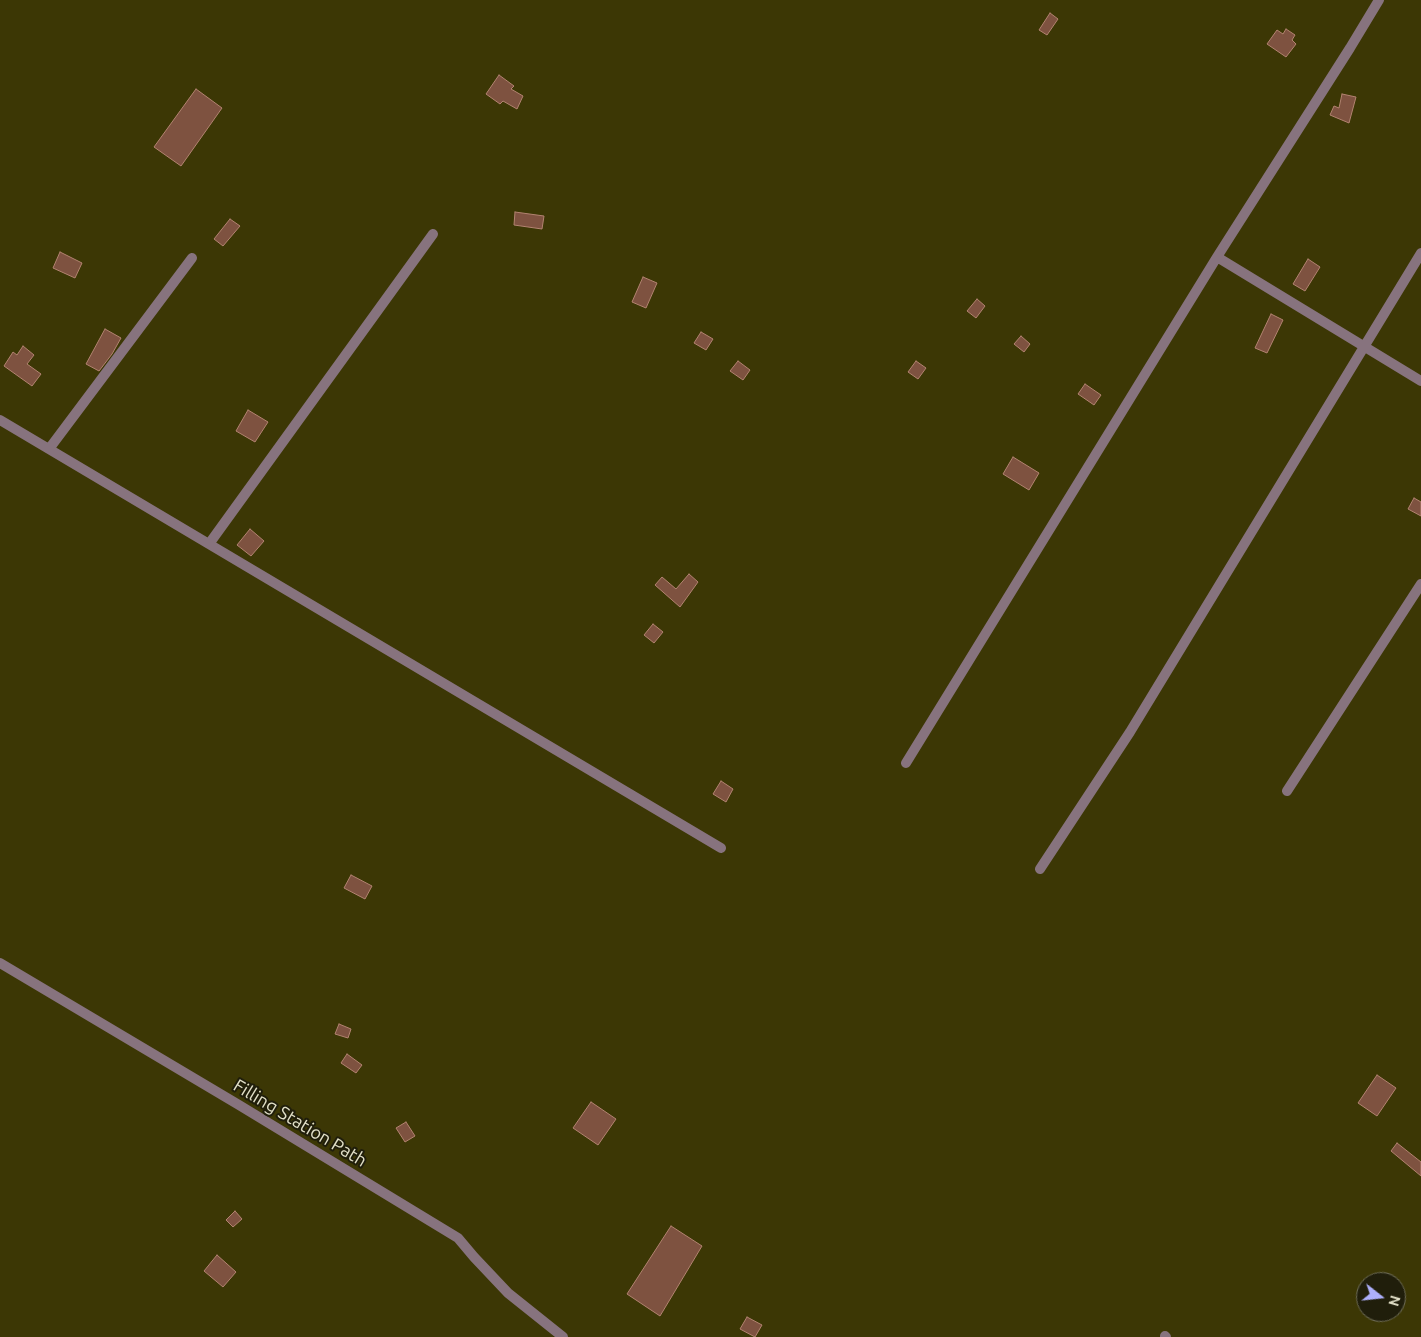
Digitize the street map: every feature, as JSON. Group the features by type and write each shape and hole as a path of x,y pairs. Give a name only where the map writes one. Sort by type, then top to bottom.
{"street":[{"path":"906,763 1217,257 1379,0"},
{"path":"209,544 433,234"},
{"path":"1040,869 1130,732 1421,253"},
{"path":"1217,257 1421,381"},
{"path":"49,449 192,258"},
{"path":"0,420 721,848"},
{"path":"1287,792 1421,584"},
{"name":"Filling Station Path","path":"0,963 240,1104 458,1238 508,1293 563,1337"}],"building":[{"path":"1050,13 1058,19 1047,35 1039,30"},
{"path":"1286,29 1295,35 1292,40 1296,44 1286,57 1267,44 1277,30 1283,34"},
{"path":"499,75 514,86 511,89 523,96 517,109 503,101 500,104 486,94"},
{"path":"196,89 222,108 181,166 154,147"},
{"path":"1342,94 1356,97 1349,123 1330,115 1334,106 1339,108"},
{"path":"515,212 544,216 542,229 514,225"},
{"path":"230,219 240,226 223,246 214,239"},
{"path":"60,252 82,263 75,278 53,268"},
{"path":"1308,259 1320,267 1305,291 1293,284"},
{"path":"643,277 657,283 646,308 632,302"},
{"path":"977,299 985,306 976,318 967,311"},
{"path":"1271,314 1283,320 1267,353 1255,348"},
{"path":"105,329 121,338 99,371 86,364"},
{"path":"701,332 713,339 706,350 694,343"},
{"path":"1021,336 1030,344 1024,352 1014,344"},
{"path":"23,346 34,355 27,364 41,374 32,386 4,366 13,352 17,355"},
{"path":"738,361 750,370 743,380 730,371"},
{"path":"916,361 926,368 918,379 908,372"},
{"path":"1085,384 1101,395 1094,405 1078,394"},
{"path":"248,410 268,422 255,442 236,431"},
{"path":"1013,457 1039,473 1029,490 1003,474"},
{"path":"1414,498 1421,502 1421,516 1408,509"},
{"path":"250,529 264,541 251,556 237,545"},
{"path":"689,574 698,582 680,607 655,585 662,577 676,589"},
{"path":"653,624 663,632 654,643 644,635"},
{"path":"721,781 733,789 726,802 713,794"},
{"path":"351,875 372,886 365,899 344,888"},
{"path":"339,1024 351,1029 348,1038 335,1034"},
{"path":"347,1054 362,1065 356,1073 341,1063"},
{"path":"1377,1075 1396,1088 1377,1116 1358,1103"},
{"path":"591,1102 616,1119 598,1145 573,1128"},
{"path":"406,1122 415,1136 405,1142 396,1128"},
{"path":"1397,1143 1421,1162 1421,1176 1391,1151"},
{"path":"235,1211 242,1219 233,1227 226,1220"},
{"path":"671,1226 702,1246 660,1316 627,1294"},
{"path":"217,1255 236,1272 223,1287 204,1271"},
{"path":"747,1317 762,1325 755,1337 740,1329"}]}
